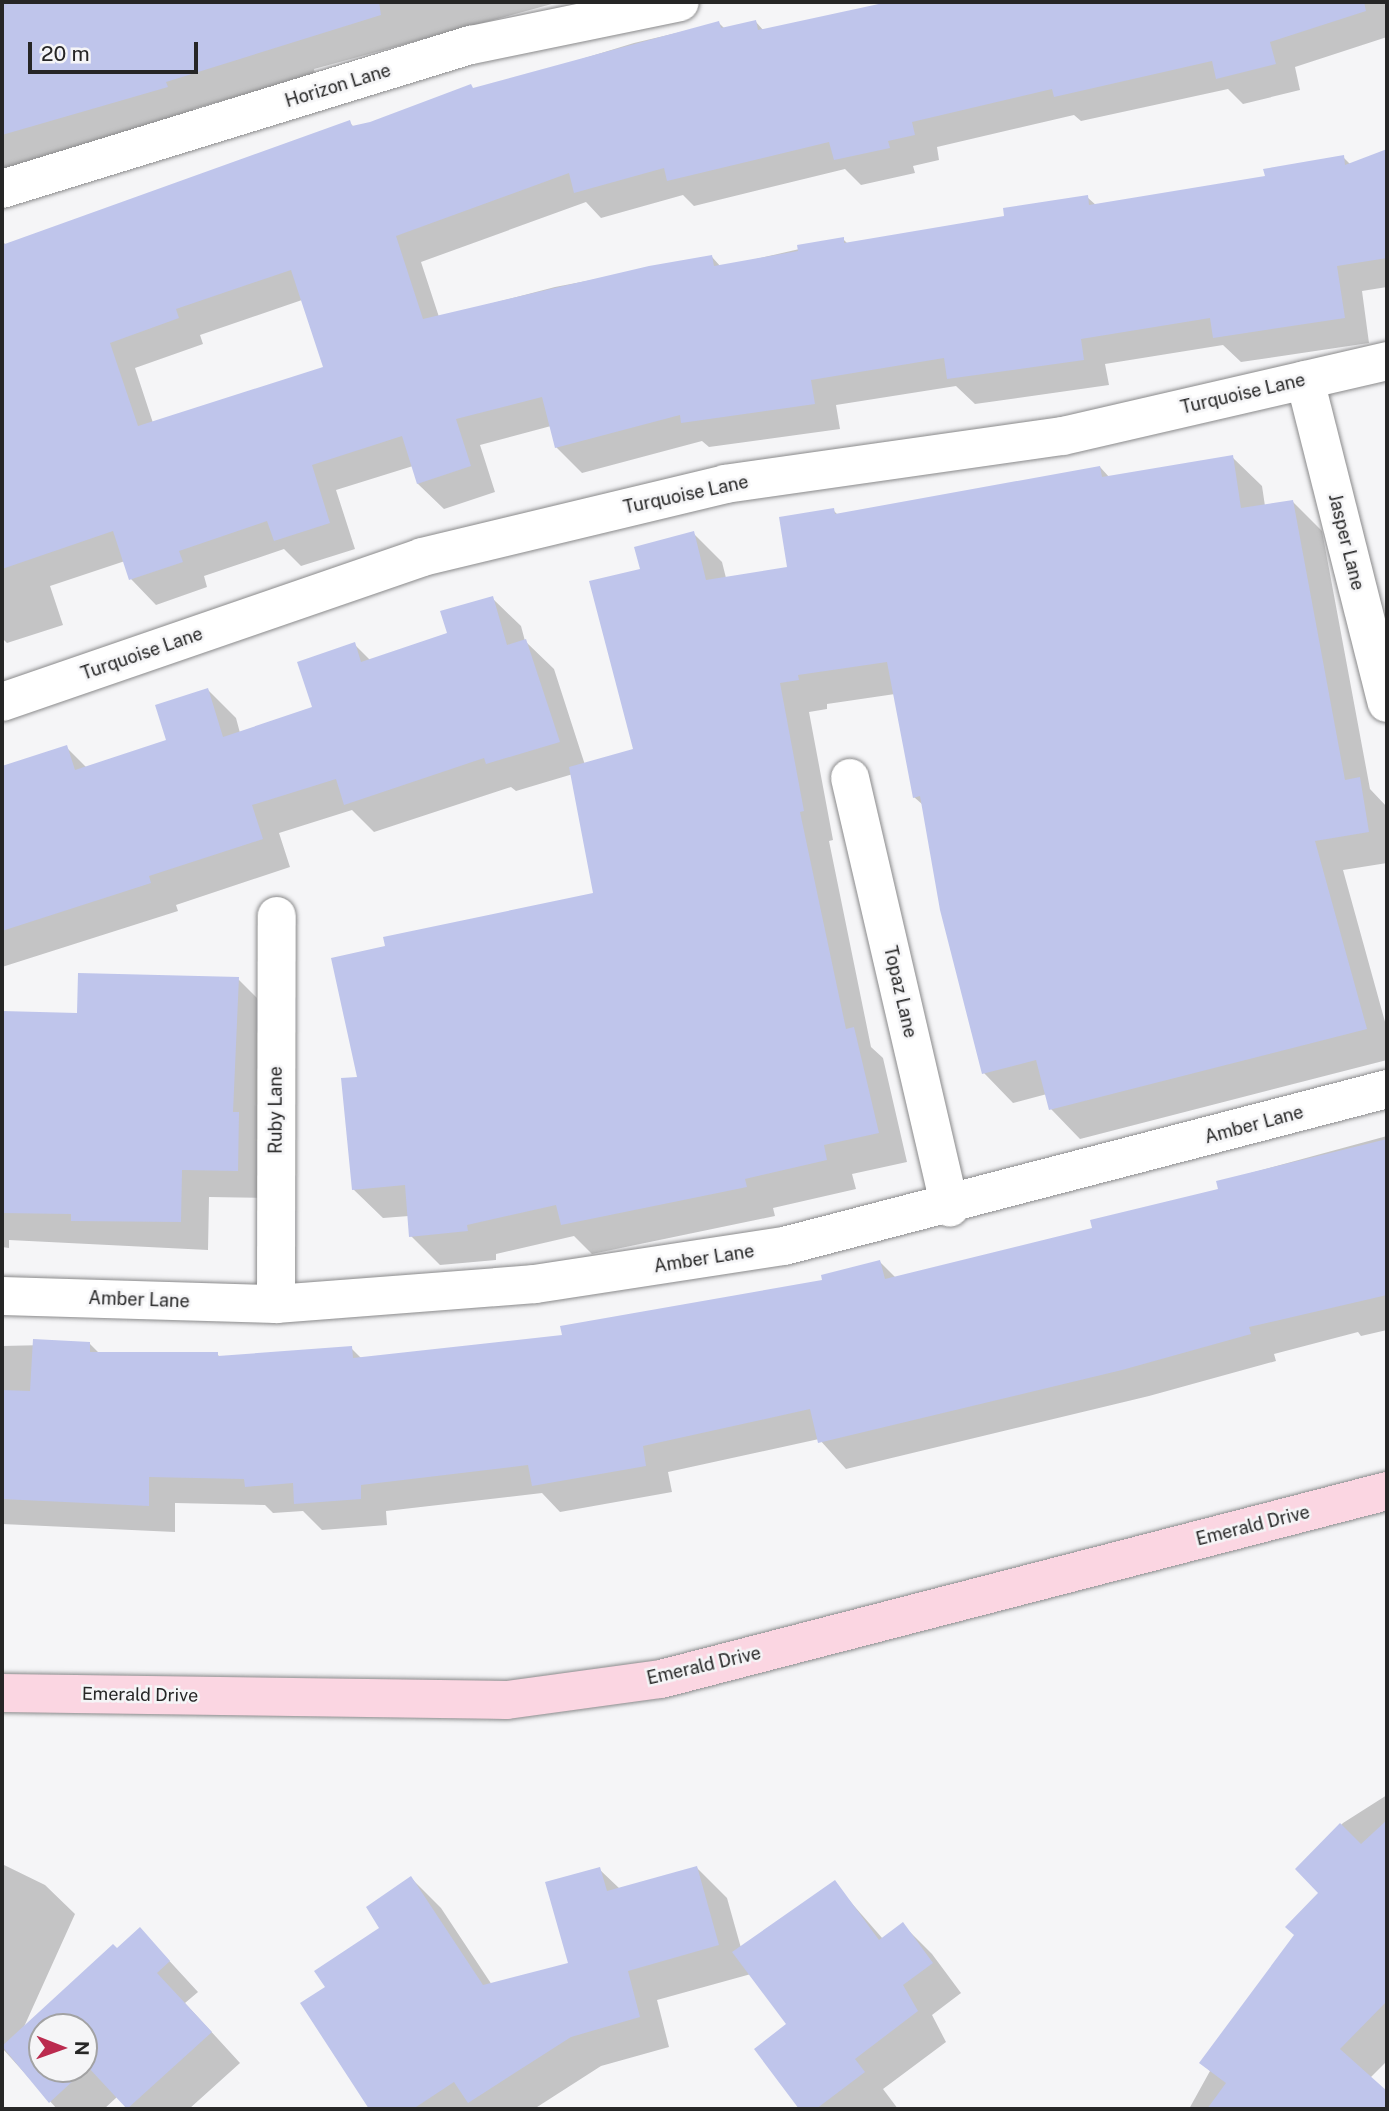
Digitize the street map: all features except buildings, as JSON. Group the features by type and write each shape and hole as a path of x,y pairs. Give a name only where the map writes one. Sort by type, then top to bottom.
{"main road":[{"name":"Emerald Drive","path":"2,1693 507,1700 661,1679 1387,1491"}],"street":[{"name":"Horizon Lane","path":"2,189 471,46 680,2"},
{"name":"Turquoise Lane","path":"2,702 422,557 725,484 1063,436 1387,361"},
{"name":"Jasper Lane","path":"1305,380 1387,703"},
{"name":"Topaz Lane","path":"850,778 950,1207"},
{"name":"Ruby Lane","path":"276,1304 277,916"},
{"name":"Amber Lane","path":"2,1296 276,1304 536,1284 784,1246 950,1207 1387,1089"}]}
